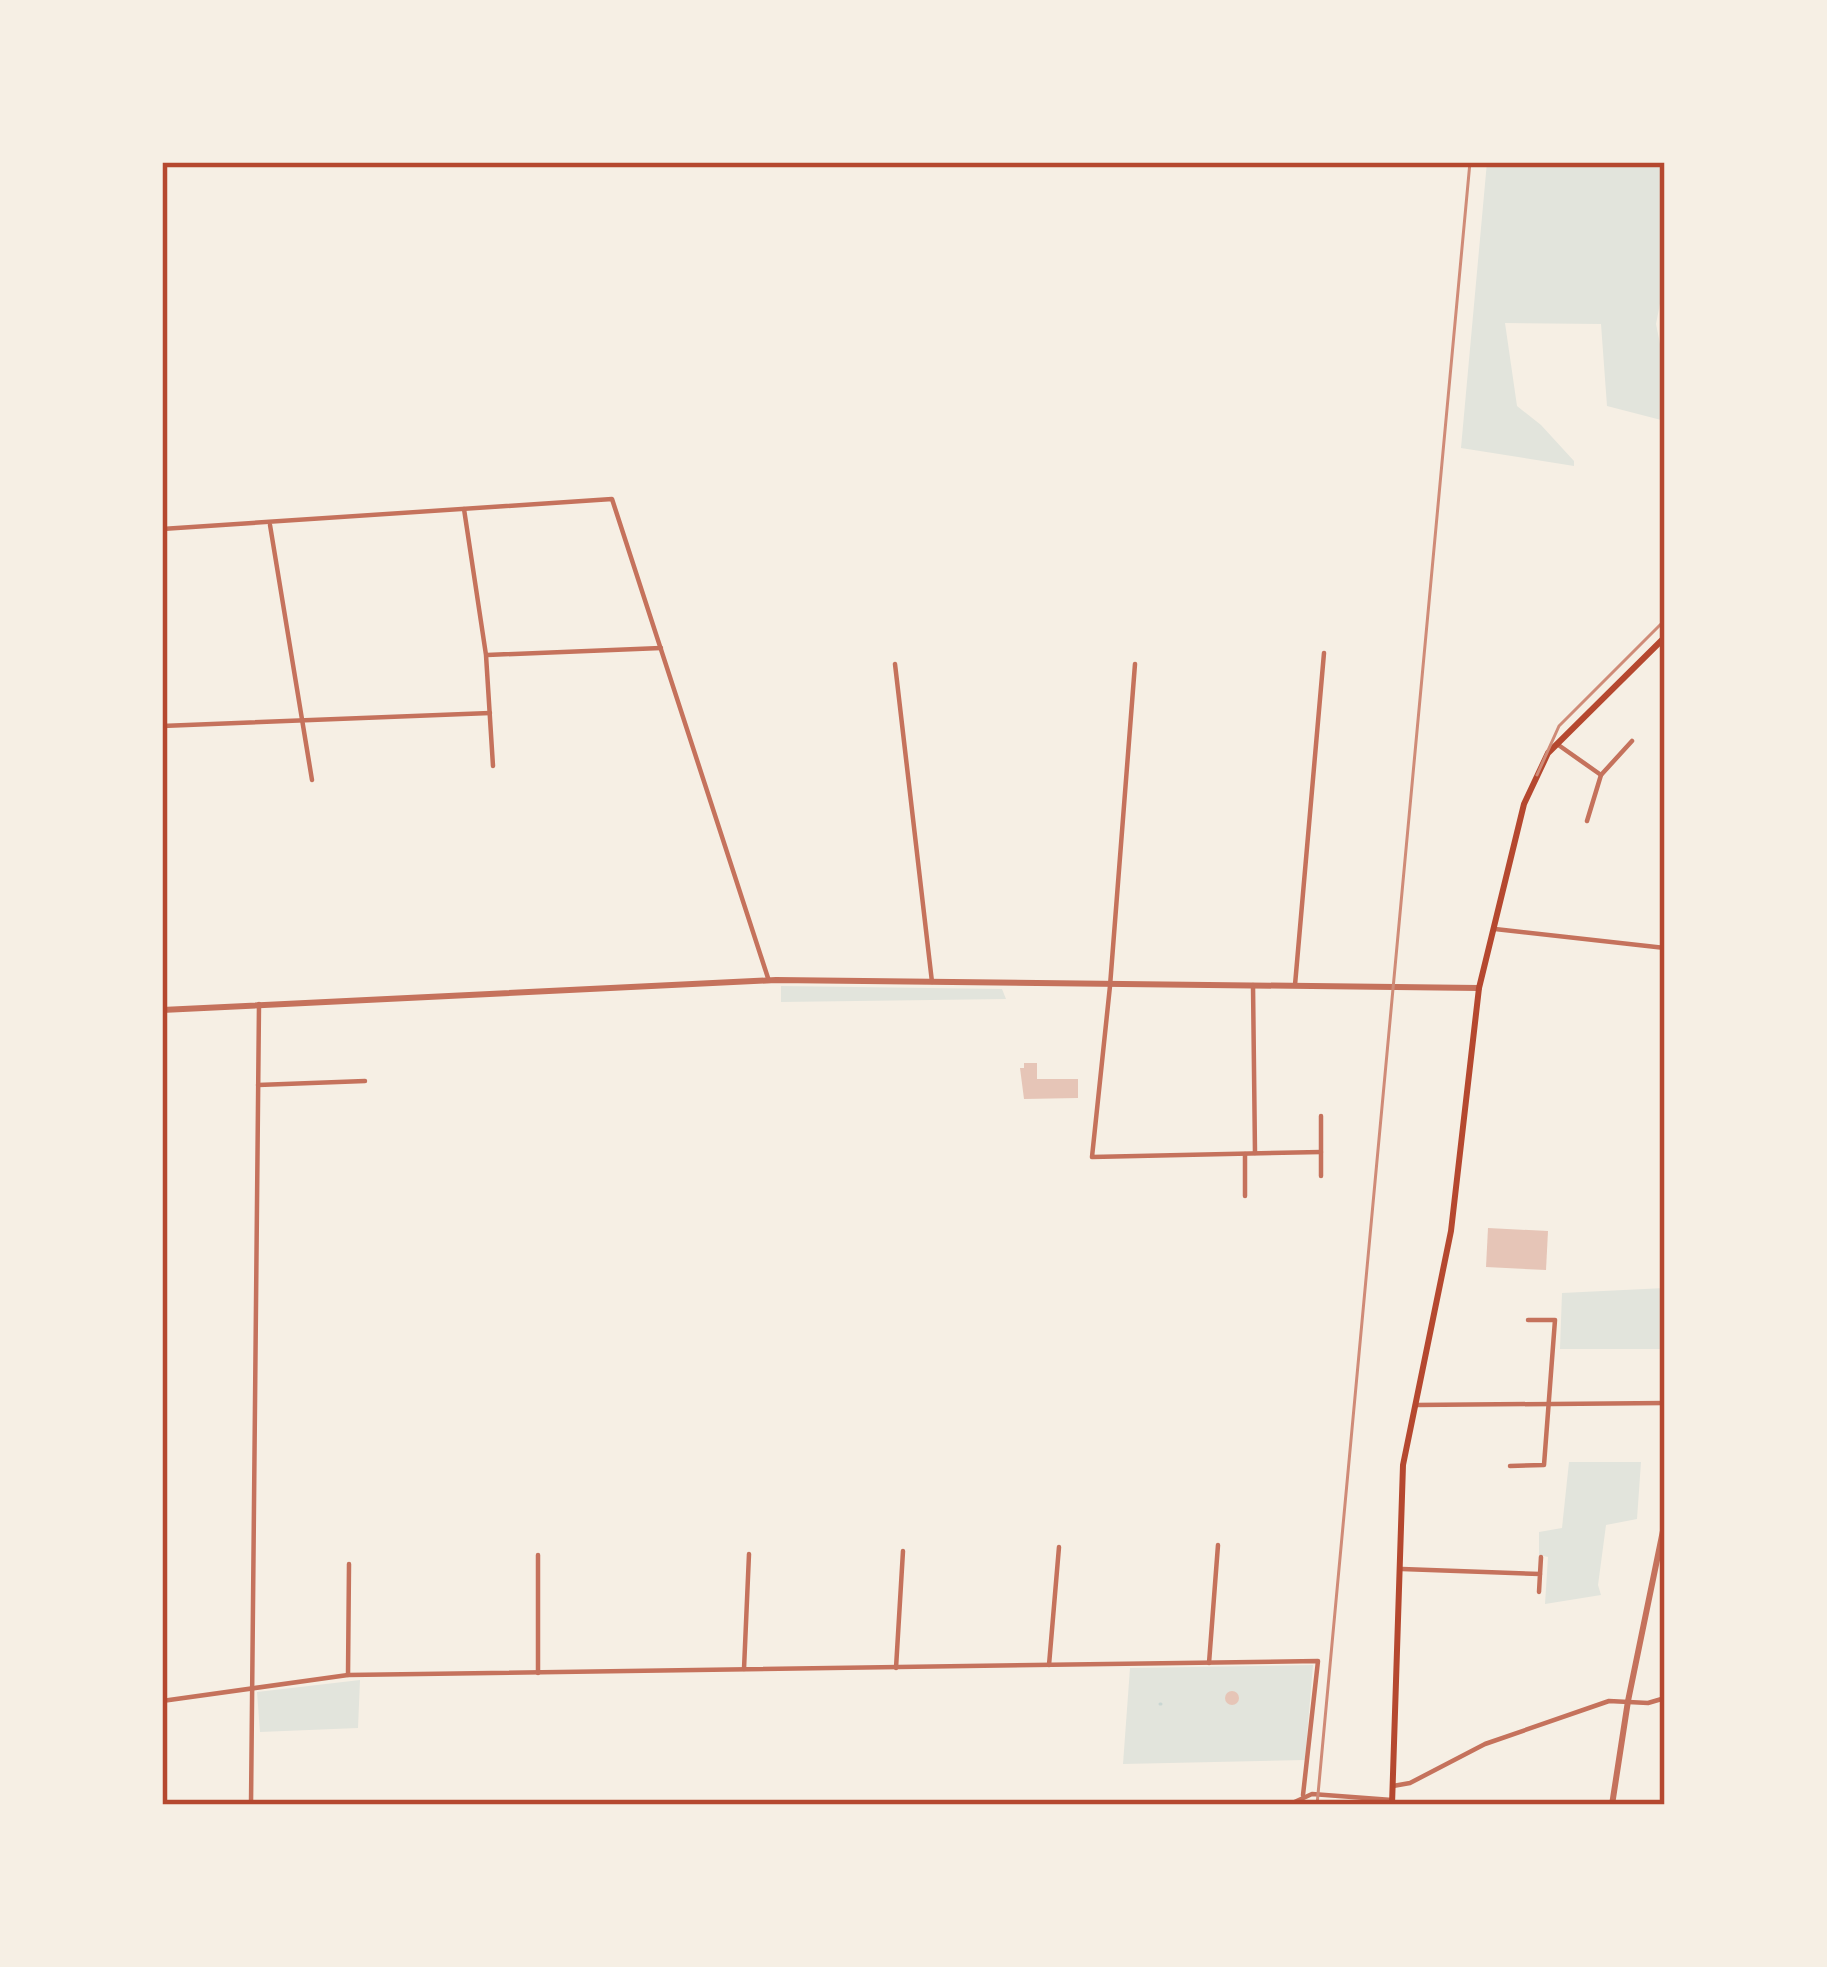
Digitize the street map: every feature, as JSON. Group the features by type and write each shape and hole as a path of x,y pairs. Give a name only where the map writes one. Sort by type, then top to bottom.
{"main road":[{"path":"1392,1802 1403,1466 1451,1232 1479,988 1524,805 1537,775 1555,743 1665,637"}],"street":[{"path":"162,529 612,500 769,980"},
{"path":"464,509 486,655 493,766"},
{"path":"269,522 312,780"},
{"path":"486,655 661,648"},
{"path":"1295,985 1324,652"},
{"path":"895,664 932,982"},
{"path":"1135,664 1092,1157 1321,1152"},
{"path":"162,726 490,713"},
{"path":"1587,821 1601,775 1632,741"},
{"path":"1555,743 1601,775"},
{"path":"1495,929 1665,949"},
{"path":"162,1010 769,980 1479,988"},
{"path":"1253,985 1255,1153"},
{"path":"251,1805 260,1004"},
{"path":"258,1084 365,1082"},
{"path":"1321,1116 1321,1176"},
{"path":"1245,1154 1245,1196"},
{"path":"1510,1466 1544,1465 1555,1320 1528,1320"},
{"path":"1415,1406 1665,1403"},
{"path":"1612,1805 1665,1521"},
{"path":"1209,1663 1218,1545"},
{"path":"1048,1665 1059,1547"},
{"path":"896,1667 903,1551"},
{"path":"745,1669 749,1554"},
{"path":"538,1555 538,1673"},
{"path":"1539,1592 1541,1557"},
{"path":"348,1675 349,1564"},
{"path":"1400,1569 1540,1574"},
{"path":"162,1701 348,1675 1318,1661 1303,1796"},
{"path":"1393,1786 1410,1783 1485,1744 1609,1701 1648,1703 1665,1698"},
{"path":"1288,1805 1303,1796 1392,1802"}],"shaded area":[{"path":"1487,162 1665,162 1665,278 1656,324 1665,369 1665,421 1607,406 1601,324 1505,323 1517,406 1541,425 1574,466 1461,448"},
{"path":"781,986 1002,989 1006,999 781,1002"},
{"path":"1665,1288 1665,1349 1560,1349 1562,1293"},
{"path":"1569,1462 1641,1462 1637,1519 1606,1525 1598,1585 1601,1595 1545,1604 1548,1557 1539,1555 1539,1532 1562,1528"},
{"path":"1313,1665 1305,1760 1123,1764 1130,1668"},
{"path":"360,1680 358,1728 260,1732 257,1692"}],"building":[{"path":"1024,1063 1037,1063 1037,1079 1078,1079 1078,1098 1024,1099 1020,1068"},
{"path":"1488,1228 1548,1231 1546,1270 1486,1267"},
{"path":"1232,1691 1239,1698 1232,1705 1225,1698"}],"tram line":[{"path":"1537,775 1559,726 1665,620"}],"railway":[{"path":"1317,1805 1470,162"}]}
